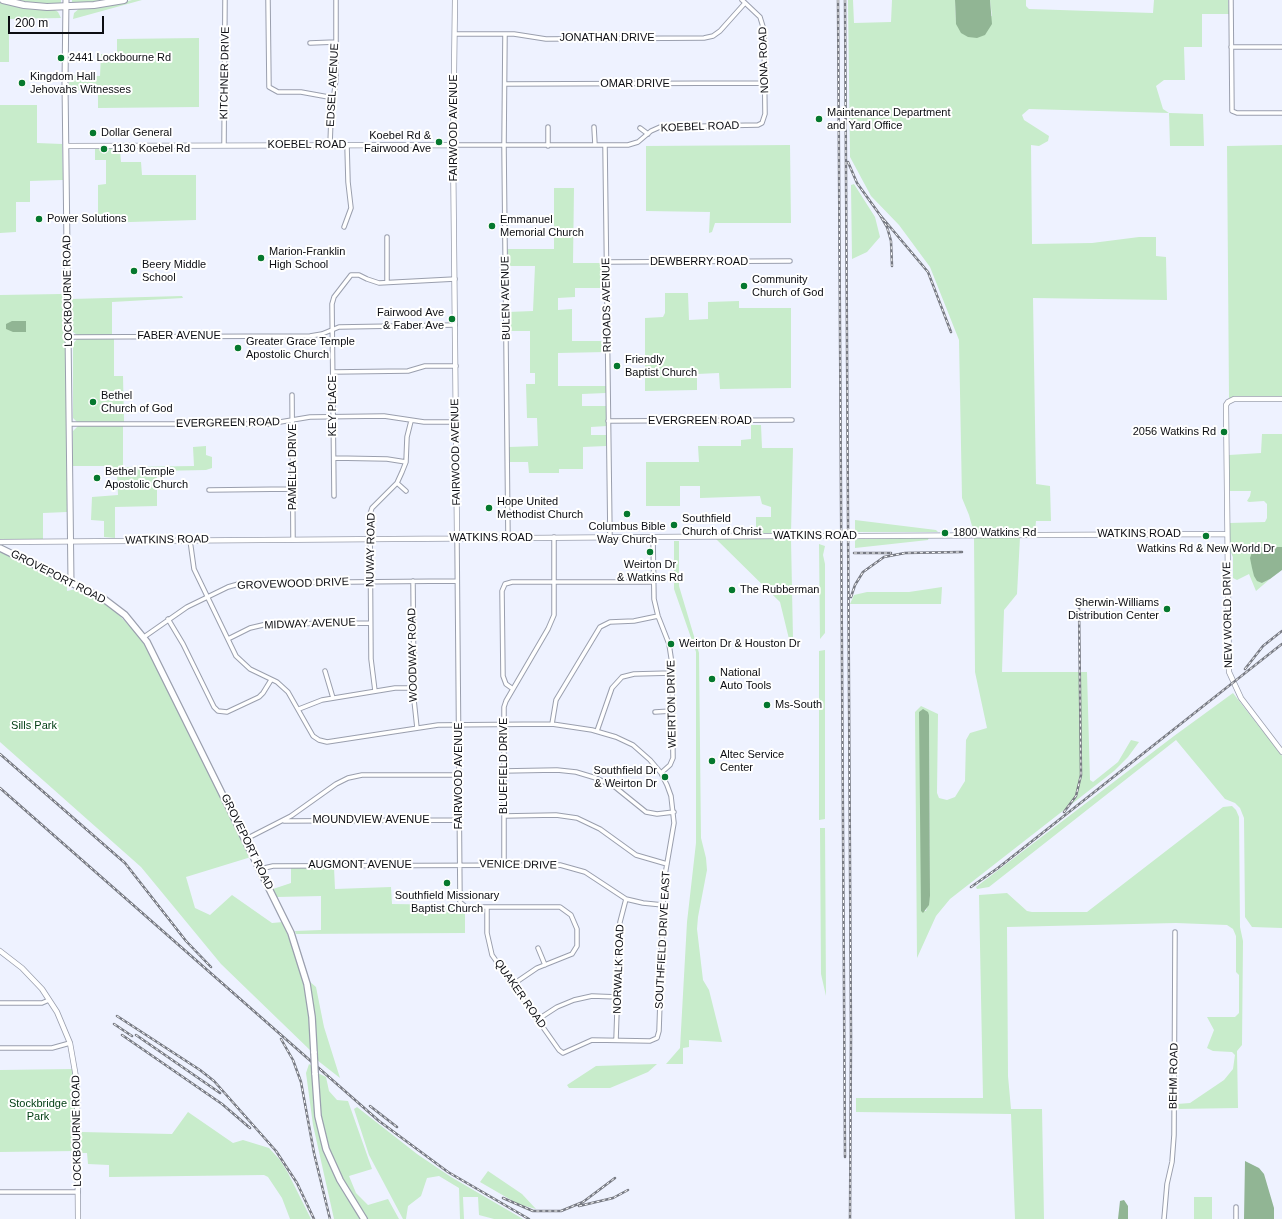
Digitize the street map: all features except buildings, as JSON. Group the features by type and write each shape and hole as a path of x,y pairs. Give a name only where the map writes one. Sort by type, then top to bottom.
{"highway":[{"path":"3,0 32,6 66,3 94,5 124,0"}],"main road":[{"name":"LOCKBOURNE ROAD","path":"66,3 66,146 71,582"},
{"name":"GROVEPORT ROAD","path":"0,548 71,582 110,603 125,615 144,637 159,663 288,927 301,963 311,1006 318,1116 326,1149 340,1180 364,1219"}],"street":[{"name":"KITCHNER DRIVE","path":"224,145 225,0"},
{"path":"268,0 268,83 271,89 334,98"},
{"name":"EDSEL AVENUE","path":"330,145 331,117 334,98 336,0"},
{"name":"FAIRWOOD AVENUE","path":"455,0 453,145 461,904 466,907 487,906"},
{"name":"NONA ROAD","path":"742,0 760,17 764,25 765,114 762,123"},
{"path":"1231,0 1233,112 1282,113"},
{"name":"JONATHAN DRIVE","path":"455,34 505,34 546,38 704,38 713,36 720,31 745,3"},
{"name":"BULEN AVENUE","path":"505,34 504,146 508,538"},
{"path":"310,43 336,42"},
{"path":"1231,47 1282,47"},
{"name":"OMAR DRIVE","path":"505,84 765,83"},
{"name":"KOEBEL ROAD","path":"66,146 605,145 633,144 638,142 654,128 665,126 753,126 762,123"},
{"path":"548,127 548,146"},
{"path":"594,127 594,145"},
{"path":"640,128 648,134"},
{"path":"344,227 351,208 348,182 347,145"},
{"name":"RHOADS AVENUE","path":"605,145 610,537"},
{"path":"387,236 387,282 455,279"},
{"name":"DEWBERRY ROAD","path":"607,262 790,261"},
{"name":"KEY PLACE","path":"334,496 333,300 346,279 351,275 359,275 372,281 387,282"},
{"name":"FABER AVENUE","path":"69,337 310,336 322,334 333,329 346,326 455,325"},
{"path":"333,372 408,372 425,366 456,366"},
{"name":"PAMELLA DRIVE","path":"292,395 293,539"},
{"path":"1227,534 1226,405 1234,399 1282,399"},
{"name":"EVERGREEN ROAD","path":"70,424 268,424 310,417 384,416 411,421 456,422"},
{"name":"EVERGREEN ROAD","path":"608,421 792,420"},
{"name":"NUWAY ROAD","path":"375,692 371,666 370,511 397,483 406,462 407,437 411,421"},
{"path":"334,458 387,459 406,462"},
{"path":"397,483 406,491"},
{"path":"209,490 292,489"},
{"name":"WATKINS ROAD","path":"0,542 370,538 1227,534"},
{"name":"NEW WORLD DRIVE","path":"1227,534 1229,672 1241,698 1282,752"},
{"name":"BLUEFIELD DRIVE","path":"504,864 503,724 505,704 551,623 554,615 554,537"},
{"name":"WEIRTON DRIVE","path":"653,537 653,582 658,616 669,644 672,673 673,758 670,765 661,773"},
{"path":"190,540 194,569 236,656 244,664 288,692 299,709 317,700 413,688"},
{"name":"WOODWAY ROAD","path":"412,581 413,688 417,728"},
{"name":"GROVEWOOD DRIVE","path":"144,637 187,607 228,587 242,583 457,581"},
{"path":"513,689 506,684 503,676 502,591 504,585 512,582 653,582"},
{"path":"552,724 556,700 600,627 610,622 634,621 658,616"},
{"path":"168,619 184,644 214,707 218,711 227,712 259,696 263,693 271,680"},
{"name":"MIDWAY AVENUE","path":"228,639 250,628 267,624 370,623"},
{"path":"325,671 333,698"},
{"path":"597,731 605,703 612,688 622,677 634,674 672,673"},
{"name":"SOUTHFIELD DRIVE EAST","path":"299,709 313,736 319,740 327,742 417,728 458,725 552,724 597,731 616,737 633,745 645,755 661,773 671,796 674,812 674,831 664,881 659,1031 657,1038 650,1041 616,1040"},
{"path":"655,712 672,711"},
{"path":"503,771 557,770 576,772 596,778 615,787 646,812 657,814 674,812"},
{"path":"246,839 282,821 302,809 336,784 348,778 362,776 459,775"},
{"path":"504,816 556,815 577,818 600,829 636,855 667,864"},
{"name":"MOUNDVIEW AVENUE","path":"282,821 459,820"},
{"name":"VENICE DRIVE","path":"460,864 544,864 569,866 585,872 626,899 643,904 663,905"},
{"name":"AUGMONT AVENUE","path":"260,869 272,866 460,864"},
{"name":"NORWALK ROAD","path":"616,1040 620,922 626,899"},
{"path":"487,906 560,907 573,917 576,924 576,946 572,954 529,973 512,985"},
{"name":"QUAKER ROAD","path":"487,906 487,933 490,949 495,961 559,1050 563,1053 592,1040 616,1040"},
{"name":"BEHM ROAD","path":"1164,1219 1167,1184 1172,1162 1174,1135 1175,932"},
{"path":"538,948 545,965"},
{"name":"LOCKBOURNE ROAD","path":"0,951 27,972 50,1000 61,1019 70,1043 77,1083 78,1219"},
{"path":"537,1020 574,1000 592,996 618,997"},
{"path":"0,1003 42,1003 50,1000"},
{"path":"0,1048 52,1048 70,1043"},
{"path":"0,1192 78,1192"},
{"path":"1236,1207 1236,1219"}],"green space":[{"path":"11,0 61,0 61,4 28,3"},
{"path":"72,0 115,0 99,3 72,4"},
{"path":"132,0 142,0 73,19 74,13 80,8 104,7"},
{"path":"848,0 853,0 854,23 891,22 892,0 955,0 956,24 992,16 990,0 1026,0 1026,6 1029,9 1153,13 1154,0 1228,0 1229,14 1202,14 1202,47 1184,47 1185,80 1164,80 1156,86 1163,109 1169,113 1029,109 1022,115 1024,120 1049,136 1048,141 1039,146 1031,145 1032,244 1092,243 1139,237 1156,237 1156,256 1166,257 1167,300 1033,298 1036,484 1050,486 1051,521 1036,521 1035,532 978,532 972,526 962,498 959,340 930,267 899,225 871,196 850,157"},
{"path":"0,2 21,7 55,10 61,18 9,19 9,62 0,62"},
{"path":"199,38 199,107 98,108 98,91 68,90 70,75 100,76 101,54 117,54 117,39"},
{"path":"0,105 37,105 37,143 62,144 63,180 30,181 30,202 16,202 16,232 0,233"},
{"path":"1169,113 1203,114 1204,146 1170,146"},
{"path":"790,145 791,223 715,223 712,232 709,233 710,212 646,211 646,146"},
{"path":"1282,145 1282,397 1229,398 1227,146"},
{"path":"95,149 120,149 121,162 141,162 142,175 196,175 196,220 98,223 98,185 106,184 106,160 95,160"},
{"path":"854,184 875,217 880,237 867,252 852,259 851,185"},
{"path":"554,188 574,188 573,263 604,263 605,288 575,288 575,297 558,298 558,310 572,309 572,341 606,341 606,352 558,353 558,386 606,386 606,393 582,394 582,406 606,406 607,426 591,427 591,435 606,435 606,446 583,447 583,469 559,469 559,473 529,473 528,462 509,462 509,447 538,446 537,418 527,418 526,384 535,384 535,373 530,373 530,331 508,331 508,312 533,311 535,266 508,266 508,249 554,249"},
{"path":"665,293 688,293 689,320 708,319 708,302 739,301 739,308 791,308 791,388 720,389 719,373 697,374 697,390 645,391 645,318 663,317 665,313"},
{"path":"62,294 66,335 67,512 43,513 43,539 0,540 0,295"},
{"path":"182,296 183,298 112,302 112,335 77,335 72,331 71,299"},
{"path":"114,338 114,376 123,376 124,422 77,422 73,418 73,344 77,339"},
{"path":"123,425 123,467 194,466 193,447 206,446 206,455 212,457 212,468 206,470 157,471 157,506 115,507 115,538 104,537 104,521 91,520 92,497 118,495 117,474 105,466 73,466 73,431 78,426"},
{"path":"751,425 761,425 762,448 793,448 791,533 728,533 756,530 756,517 771,517 771,507 762,504 760,496 700,498 700,486 680,486 680,506 646,506 646,462 699,462 698,446 741,446 741,440 751,439"},
{"path":"1262,434 1282,434 1282,547 1259,547 1262,583 1270,579 1256,591 1249,574 1237,580 1233,578 1233,557 1228,546 1229,523 1265,522 1267,518 1267,504 1264,501 1247,501 1251,491 1229,491 1229,455 1261,453"},
{"path":"855,520 936,530 938,532 855,532"},
{"path":"929,537 928,540 855,548 855,539"},
{"path":"974,537 1020,537 1017,594 1004,610 1002,672 1087,672 1090,780 1093,782 1118,762 1131,740 1139,742 1128,757 1114,771 950,899 936,916 917,958 915,712 921,706 938,714 937,793 939,798 947,800 955,797 965,781 966,740 970,733 987,728 975,672","holes":["921,710 929,715 930,896 926,911 921,911"]},
{"path":"716,539 791,539 793,639 789,639 780,602"},
{"path":"674,541 679,541 679,586 699,653 701,838 706,858 707,870 697,929 703,980 709,990 722,1042 689,1040 689,1047 683,1048 683,1064 666,1064 680,1048 687,922 696,843 696,652 674,589"},
{"path":"819,544 825,546 823,555 825,564 825,633 820,639"},
{"name":"Sills Park","path":"0,552 67,584 67,591 76,589 101,601 117,613 137,634 149,651 251,857 186,877 195,908 210,915 232,895 272,923 283,922 301,972 307,1002 312,1052 221,964 141,867 0,742"},
{"path":"942,587 941,604 850,604 854,595 867,592 909,592"},
{"path":"825,650 825,819 819,820 819,651"},
{"path":"1233,693 1282,756 1282,928 1252,927 1245,917 1244,818 1240,808 1235,803 1225,799 1176,740 989,887 977,889 976,887 1174,736"},
{"path":"1232,806 1236,810 1239,817 1240,927 1243,941 1242,1045 1237,1051 1238,1108 1176,1109 1177,1104 1190,1103 1224,1080 1233,1069 1235,1055 1232,1052 1213,1051 1207,1048 1214,1030 1207,1017 1235,1017 1239,1013 1239,975 1236,972 1236,936 1233,929 1227,925 1176,923 1007,927 1008,1076 1011,1109 1042,1109 1044,1219 1015,1219 1011,1114 856,1112 856,1098 983,1098 979,895 1007,893 1027,911 1032,912 1087,912 1223,807"},
{"path":"820,828 825,828 826,996 821,974"},
{"path":"291,867 334,867 335,889 391,887 392,904 459,905 465,909 465,933 296,934 295,931 321,930 321,896 277,897 273,889 291,883"},
{"path":"309,981 316,987 324,1027 340,1078 317,1060 315,1017"},
{"path":"309,1064 312,1066 316,1120 322,1145 343,1192 361,1219 334,1219 313,1125 306,1073"},
{"path":"657,1064 648,1072 610,1088 569,1088 567,1085 596,1066"},
{"name":"Stockbridge Park","path":"74,1069 76,1151 0,1152 0,1070"},
{"path":"318,1073 326,1077 329,1091 337,1100 348,1101 372,1169 349,1176 356,1193 368,1205 388,1199 399,1219 367,1219 349,1192 333,1160 321,1120"},
{"path":"357,1107 417,1154 451,1177 523,1219 494,1219 479,1215 478,1197 463,1197 464,1219 460,1219 459,1188 439,1176 427,1178 421,1196 408,1206 406,1219 403,1219 369,1155 354,1109"},
{"path":"188,1112 233,1143 243,1140 269,1148 280,1160 288,1173 311,1219 290,1219 282,1198 268,1177 264,1175 109,1177 109,1165 88,1164 87,1153 80,1153 81,1132 172,1134"},
{"path":"488,1171 522,1194 536,1209 518,1204 480,1182"},
{"path":"1194,1197 1212,1197 1212,1219 1194,1219"}],"shaded area":[{"path":"955,0 990,0 992,24 985,35 977,38 968,37 961,33 956,24"},
{"path":"12,321 26,321 26,332 13,332 6,329 6,324"},
{"path":"1259,547 1282,547 1282,570 1262,583 1257,581 1254,576 1250,558 1252,552 1255,548"},
{"path":"923,709 928,712 929,715 930,896 929,905 923,913 921,911 919,712"},
{"path":"1245,1161 1259,1168 1264,1174 1274,1208 1274,1219 1244,1219"},
{"path":"1124,1200 1128,1206 1128,1219 1118,1219 1120,1201"}],"railway":[{"path":"838,0 845,1157"},
{"path":"845,0 851,1036 850,1219"},
{"path":"848,162 857,183 887,227 891,241 892,266"},
{"path":"880,215 928,272 951,332"},
{"path":"851,597 855,585 863,572 884,557 905,553 962,552"},
{"path":"854,553 891,553"},
{"path":"1064,812 1076,796 1081,775 1079,606"},
{"path":"1245,669 1263,646 1282,631"},
{"path":"971,887 998,868 1282,644"},
{"path":"0,754 125,863 186,941 211,967"},
{"path":"0,788 379,1121 448,1172 529,1219"},
{"path":"117,1016 200,1070 214,1081 276,1151 297,1183 314,1219"},
{"path":"114,1024 132,1036"},
{"path":"122,1035 222,1104 250,1128"},
{"path":"136,1035 220,1093"},
{"path":"281,1039 293,1060 301,1082 314,1153 330,1219"},
{"path":"370,1106 397,1127"},
{"path":"503,1198 533,1211 561,1211 583,1202 615,1178"},
{"path":"579,1206 613,1198 628,1190"}],"place":[{"name":"2441 Lockbourne Rd","path":"61,58"},
{"name":"Kingdom Hall Jehovahs Witnesses","path":"22,83"},
{"name":"Maintenance Department and Yard Office","path":"819,119"},
{"name":"Dollar General","path":"93,133"},
{"name":"Koebel Rd & Fairwood Ave","path":"439,142"},
{"name":"1130 Koebel Rd","path":"104,149"},
{"name":"Power Solutions","path":"39,219"},
{"name":"Emmanuel Memorial Church","path":"492,226"},
{"name":"Marion-Franklin High School","path":"261,258"},
{"name":"Beery Middle School","path":"134,271"},
{"name":"Community Church of God","path":"744,286"},
{"name":"Fairwood Ave & Faber Ave","path":"452,319"},
{"name":"Greater Grace Temple Apostolic Church","path":"238,348"},
{"name":"Friendly Baptist Church","path":"617,366"},
{"name":"Bethel Church of God","path":"93,402"},
{"name":"2056 Watkins Rd","path":"1224,432"},
{"name":"Bethel Temple Apostolic Church","path":"97,478"},
{"name":"Hope United Methodist Church","path":"489,508"},
{"name":"Columbus Bible Way Church","path":"627,514"},
{"name":"Southfield Church of Christ","path":"674,525"},
{"name":"1800 Watkins Rd","path":"945,533"},
{"name":"Watkins Rd & New World Dr","path":"1206,536"},
{"name":"Weirton Dr & Watkins Rd","path":"650,552"},
{"name":"The Rubberman","path":"732,590"},
{"name":"Sherwin-Williams Distribution Center","path":"1167,609"},
{"name":"Weirton Dr & Houston Dr","path":"671,644"},
{"name":"National Auto Tools","path":"712,679"},
{"name":"Ms-South","path":"767,705"},
{"name":"Altec Service Center","path":"712,761"},
{"name":"Southfield Dr & Weirton Dr","path":"665,777"},
{"name":"Southfield Missionary Baptist Church","path":"447,883"}]}
